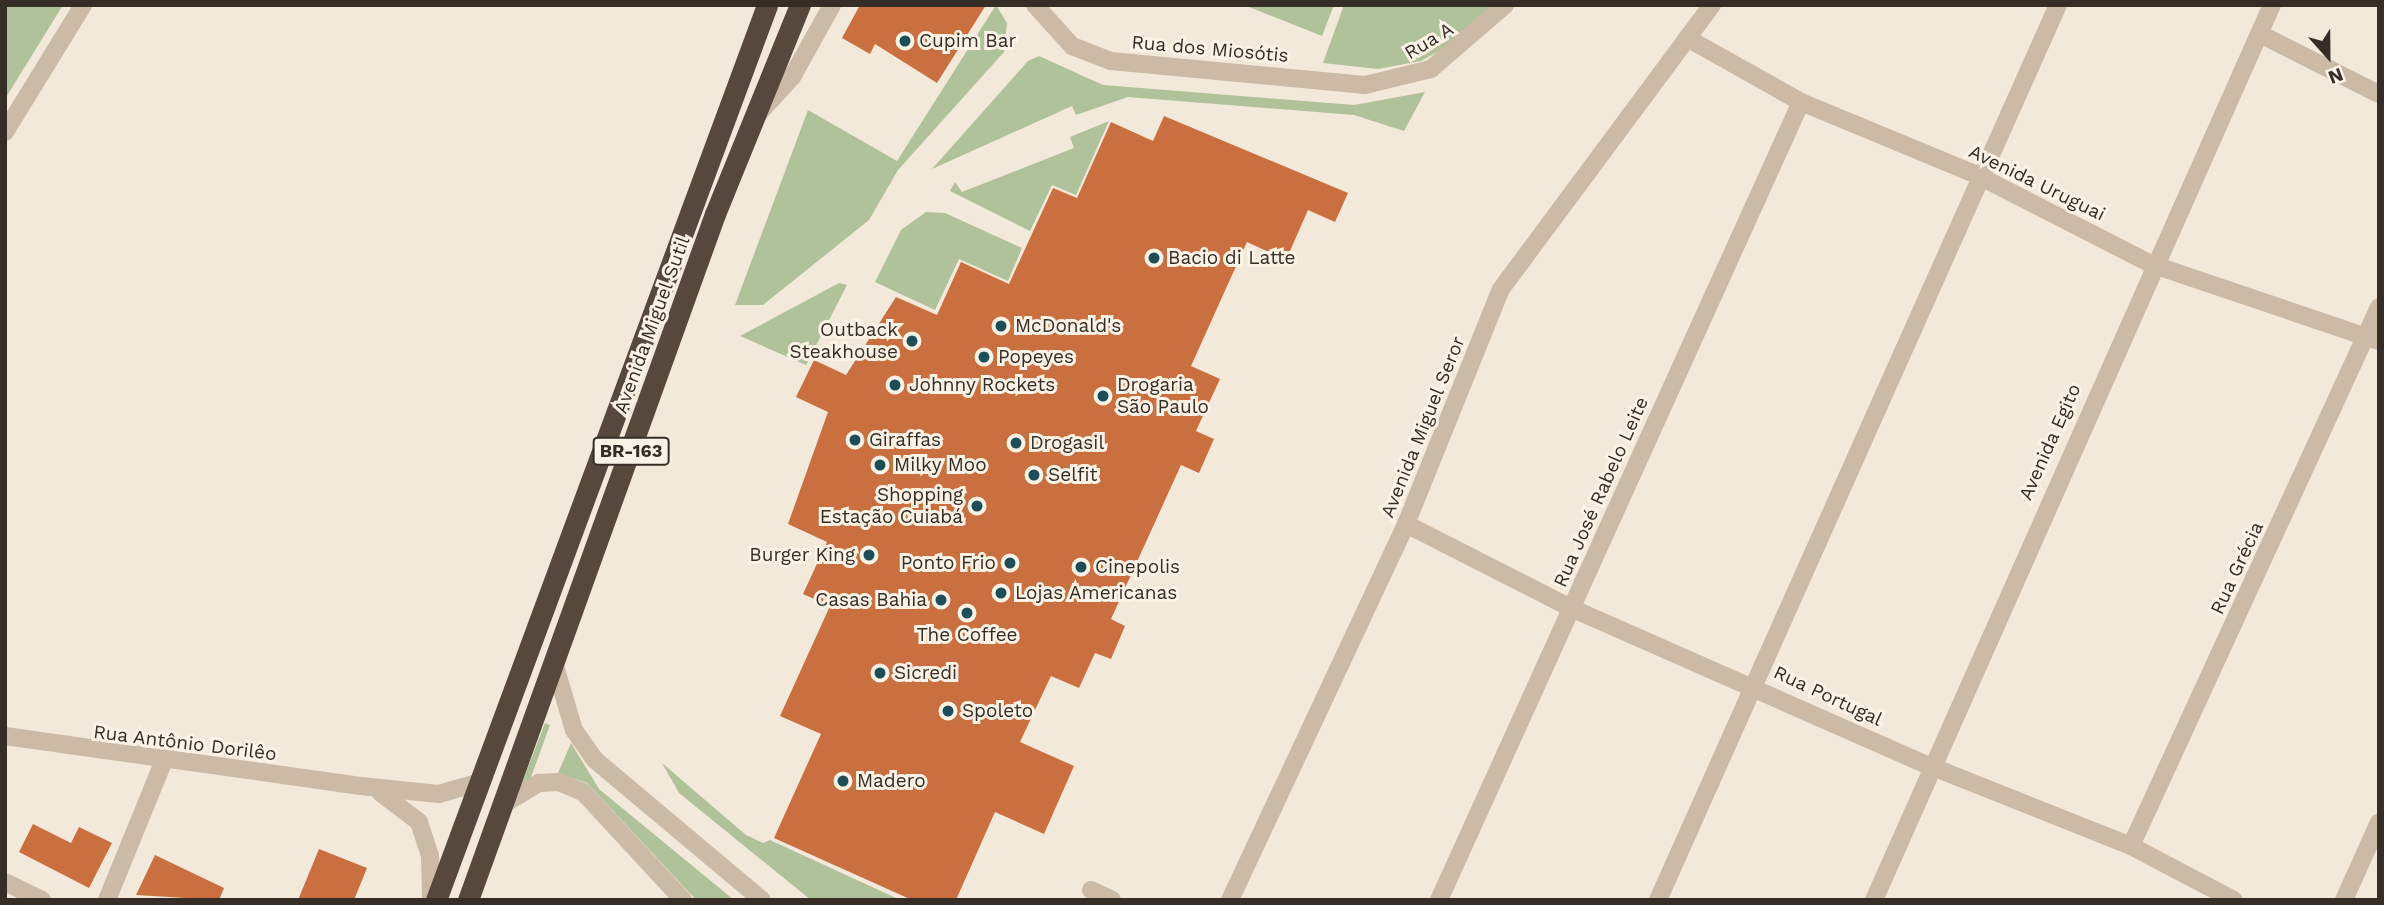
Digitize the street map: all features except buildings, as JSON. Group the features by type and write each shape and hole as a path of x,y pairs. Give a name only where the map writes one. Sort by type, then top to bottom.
{"highway":[{"name":"Avenida Miguel Sutil","path":"434,900 766,5"},
{"name":"Avenida Miguel Sutil","path":"468,900 555,666 715,214 760,113 800,5"}],"street":[{"path":"7,124 83,5"},
{"path":"760,113 792,77 832,5"},
{"name":"Rua dos Miosótis","path":"1035,5 1072,46 1111,61 1365,85 1402,80"},
{"name":"Rua A","path":"1402,80 1459,52 1505,5"},
{"name":"Avenida Miguel Seror","path":"1230,900 1406,524 1502,289 1712,5"},
{"path":"1658,900 1751,683 1977,175 2058,5"},
{"name":"Avenida Egito","path":"1874,900 1930,766 2151,264 2272,5"},
{"path":"2260,34 2379,93"},
{"name":"Avenida Uruguai","path":"1687,38 1801,102 1977,175 2151,264 2373,339"},
{"name":"Rua José Rabelo Leite","path":"1439,900 1801,102"},
{"name":"Rua Grécia","path":"2131,846 2373,339 2379,307"},
{"name":"Rua Portugal","path":"1406,524 1571,608 1751,683 1930,766 2131,846 2234,900"},
{"path":"555,666 574,730 594,758 762,900"},
{"name":"Rua Antônio Dorilêo","path":"5,736 163,763 439,794 480,782"},
{"path":"107,900 163,763"},
{"path":"504,804 539,783 559,782 583,792 683,900"},
{"name":"Rua Antônio Dorilêo","path":"360,786 388,795 419,822 430,855 434,900"},
{"path":"2344,900 2379,822"},
{"path":"5,882 42,900"},
{"path":"1091,890 1112,900"}],"green space":[{"path":"5,5 63,5 5,99"},
{"path":"996,5 1007,23 1004,52 898,170 869,220 763,305 735,305 808,110 897,161"},
{"path":"1244,5 1334,5 1322,36"},
{"path":"1344,5 1492,5 1450,45 1421,61 1378,69 1323,63"},
{"path":"1039,56 1103,85 1354,105 1425,92 1404,131 1354,115 1128,97 1076,115 1072,106 932,169 1028,61"},
{"path":"1109,121 1076,195 1052,185 1030,231 950,191 955,182 962,192 1074,148 1070,137"},
{"path":"926,212 945,213 1022,248 1008,281 959,259 935,310 875,282 901,230"},
{"path":"839,283 847,285 806,365 740,336"},
{"path":"545,723 550,725 530,780 522,783"},
{"path":"571,743 599,789 734,900 696,900 587,783 558,773"},
{"path":"662,763 746,835 763,843 770,840 896,898 811,900 679,793"}],"place":[{"name":"Cupim Bar","path":"905,41"},
{"name":"Bacio di Latte","path":"1154,258"},
{"name":"McDonald's","path":"1001,326"},
{"name":"Outback Steakhouse","path":"912,341"},
{"name":"Popeyes","path":"984,357"},
{"name":"Johnny Rockets","path":"895,385"},
{"name":"Drogaria São Paulo","path":"1103,396"},
{"name":"Giraffas","path":"855,440"},
{"name":"Drogasil","path":"1016,443"},
{"name":"Milky Moo","path":"880,465"},
{"name":"Selfit","path":"1034,475"},
{"name":"Shopping Estação Cuiabá","path":"977,506"},
{"name":"Burger King","path":"869,555"},
{"name":"Ponto Frio","path":"1010,563"},
{"name":"Cinepolis","path":"1081,567"},
{"name":"Lojas Americanas","path":"1001,593"},
{"name":"Casas Bahia","path":"941,600"},
{"name":"The Coffee","path":"967,613"},
{"name":"Sicredi","path":"880,673"},
{"name":"Spoleto","path":"948,711"},
{"name":"Madero","path":"843,781"}]}
